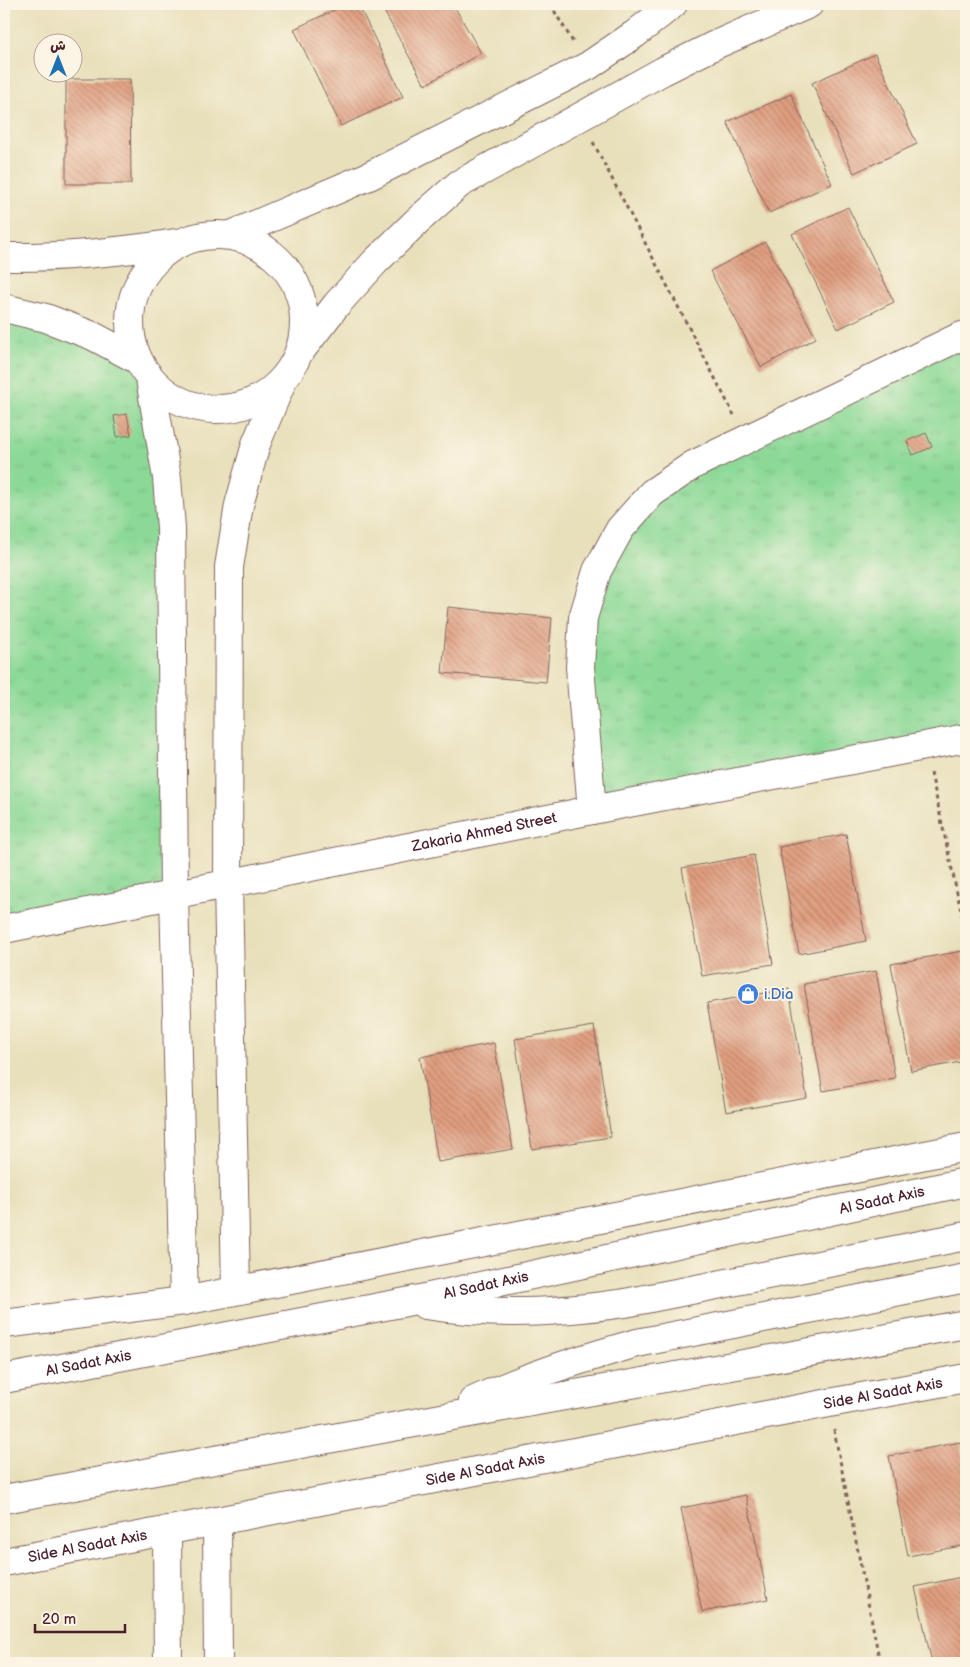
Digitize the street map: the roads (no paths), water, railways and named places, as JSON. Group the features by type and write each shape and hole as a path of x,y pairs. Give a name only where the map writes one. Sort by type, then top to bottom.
{"street":[{"path":"230,235 369,176 588,66 635,34 673,4"},
{"path":"236,1290 228,883 229,568 239,504 256,444 281,384 293,368 302,349 337,304 375,262 459,184 715,44 809,4"},
{"path":"4,257 65,256 123,252 180,243 205,235 230,235 260,245 283,264 299,289 306,319 302,349"},
{"path":"180,243 157,259 140,280 131,306 130,334 144,370 166,470 172,528 174,894 184,1301"},
{"path":"4,308 46,318 93,336 144,370 172,398 200,408 229,409 257,401 281,384"},
{"path":"592,810 580,667 583,618 597,572 620,529 652,493 693,465 966,335"},
{"name":"Zakaria Ahmed Street","path":"4,929 592,810 966,738"},
{"path":"4,1324 184,1301 966,1147"},
{"name":"Al Sadat Axis","path":"4,1379 406,1302 966,1182"},
{"path":"406,1302 496,1312 541,1312 583,1309 966,1236"},
{"path":"436,1418 534,1375 637,1343 966,1278"},
{"path":"4,1499 436,1418 966,1324"},
{"name":"Side Al Sadat Axis","path":"4,1562 966,1378"},
{"path":"217,1521 218,1663"},
{"path":"167,1530 168,1663"}],"place":[{"name":"i.Dia","path":"748,994"}]}
